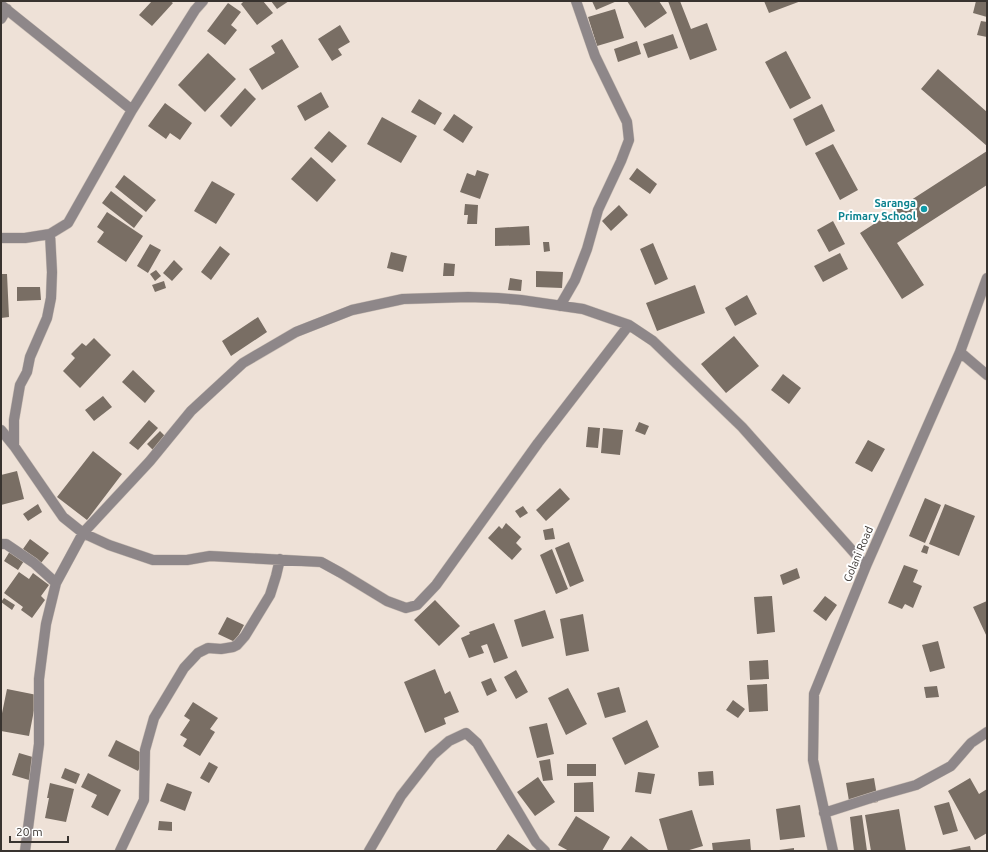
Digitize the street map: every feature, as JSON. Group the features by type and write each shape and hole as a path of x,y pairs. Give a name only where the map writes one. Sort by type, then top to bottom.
{"street":[{"path":"1,238 26,238 50,234 68,223 132,110 195,10 203,1"},
{"path":"560,306 575,280 587,249 598,210 629,140 627,122 595,56 576,1"},
{"path":"1,19 4,7 132,110"},
{"path":"14,446 14,420 20,385 27,372 30,357 47,318 51,298 52,272 50,234"},
{"name":"Golani Road","path":"833,851 813,760 814,694 866,566 960,352 987,278"},
{"path":"25,851 39,744 39,679 46,624 56,583 83,533 150,461 191,411 243,363 296,332 352,310 403,299 468,297 521,300 560,306 583,310 630,325 654,341 742,428 866,566"},
{"path":"1,430 14,446 63,517 83,533 109,545 153,560 187,560 210,556 322,562 341,572 387,601 406,608 418,605 436,585 538,443 630,325"},
{"path":"960,352 987,375"},
{"path":"1,544 6,544 34,563 56,583"},
{"path":"120,851 144,800 146,750 154,718 184,668 198,653 208,648 221,649 233,647 237,645 245,636 270,595 280,559"},
{"path":"824,813 916,785 951,766 971,743 987,732"},
{"path":"369,851 401,796 433,755 450,741 466,733 477,742 536,842 545,851"}],"building":[{"path":"152,1 170,1 173,3 152,26 139,15"},
{"path":"244,1 263,1 273,13 257,25 241,4"},
{"path":"271,1 289,1 277,9"},
{"path":"592,1 617,1 596,10"},
{"path":"627,1 659,1 667,13 645,28"},
{"path":"668,1 680,1 691,29 707,23 717,50 690,60"},
{"path":"764,1 801,1 769,13"},
{"path":"976,1 987,1 987,17 973,13"},
{"path":"228,3 241,12 231,25 237,30 225,45 207,31"},
{"path":"615,9 624,38 597,46 588,17"},
{"path":"981,21 987,22 987,37 977,35"},
{"path":"340,25 350,42 338,49 342,55 332,61 318,39"},
{"path":"673,34 678,48 648,58 643,44"},
{"path":"282,39 299,67 262,90 249,69 275,53 271,46"},
{"path":"637,41 641,54 618,62 614,49"},
{"path":"786,51 811,98 790,109 765,62"},
{"path":"208,53 236,79 205,112 178,85"},
{"path":"938,69 987,112 987,146 921,89"},
{"path":"245,88 256,99 231,127 220,116"},
{"path":"321,92 329,107 305,121 297,106"},
{"path":"419,99 442,113 435,125 411,112"},
{"path":"165,103 192,123 180,140 170,133 166,139 148,126"},
{"path":"822,104 835,131 806,146 793,119"},
{"path":"454,114 473,127 463,143 443,130"},
{"path":"382,117 417,136 401,163 367,144"},
{"path":"329,131 347,146 332,163 314,148"},
{"name":"Saranga Primary School","path":"833,144 858,190 840,200 815,153"},
{"name":"Saranga Primary School","path":"987,151 987,185 897,243 924,285 902,299 860,233"},
{"path":"311,157 336,180 317,202 291,179"},
{"path":"637,168 657,184 650,194 629,179"},
{"path":"477,170 489,174 480,199 460,192 467,173 475,176"},
{"path":"124,175 156,200 146,212 115,187"},
{"path":"212,181 235,194 216,224 194,211"},
{"path":"111,191 143,216 134,228 102,203"},
{"path":"465,204 478,205 477,224 467,224 468,215 464,215"},
{"path":"619,205 628,215 611,231 602,221"},
{"path":"107,212 143,236 126,262 97,242 104,232 97,227"},
{"name":"Saranga Primary School","path":"833,221 845,244 829,252 817,230"},
{"path":"529,226 530,245 495,246 495,228"},
{"path":"543,242 549,242 550,251 544,252"},
{"path":"653,243 668,279 655,285 640,249"},
{"path":"150,244 161,250 148,273 137,266"},
{"path":"220,246 230,254 211,280 201,272"},
{"path":"391,252 407,256 403,272 387,268"},
{"name":"Saranga Primary School","path":"840,253 848,269 823,282 814,266"},
{"path":"174,260 183,269 172,281 163,273"},
{"path":"444,263 455,264 454,276 443,276"},
{"path":"156,270 161,276 155,281 150,274"},
{"path":"536,271 563,272 562,288 536,287"},
{"path":"1,274 7,274 9,317 1,318"},
{"path":"510,278 522,280 521,291 508,290"},
{"path":"164,281 166,288 155,292 152,285"},
{"path":"695,285 705,313 657,331 646,303"},
{"path":"17,287 40,287 41,300 17,301"},
{"path":"747,295 757,314 735,326 725,308"},
{"path":"258,317 267,332 231,356 222,341"},
{"path":"734,336 759,366 726,393 701,364"},
{"path":"94,338 111,355 80,388 63,371 75,358 71,354 82,343 86,346"},
{"path":"133,370 155,391 145,403 122,382"},
{"path":"783,374 801,388 789,404 771,390"},
{"path":"103,396 112,407 94,421 85,410"},
{"path":"149,420 158,428 138,450 129,443"},
{"path":"639,422 649,426 645,435 635,431"},
{"path":"588,427 600,428 598,448 586,447"},
{"path":"603,428 623,430 620,455 601,453"},
{"path":"160,431 167,438 154,451 147,444"},
{"path":"868,440 885,449 872,472 855,463"},
{"path":"93,451 122,474 87,520 57,497"},
{"path":"17,471 24,499 1,505 1,475"},
{"path":"560,488 570,499 546,521 536,510"},
{"path":"925,498 941,505 925,543 909,536"},
{"path":"38,504 42,512 28,521 23,514"},
{"path":"945,504 975,516 959,556 929,544"},
{"path":"523,506 528,513 520,518 515,511"},
{"path":"506,523 521,537 516,543 522,549 512,560 488,538 499,526 502,529"},
{"path":"553,528 555,539 545,540 543,530"},
{"path":"30,539 49,553 41,563 23,549"},
{"path":"569,542 584,581 570,587 555,548"},
{"path":"924,545 929,547 927,554 921,552"},
{"path":"552,549 568,589 556,594 540,555"},
{"path":"10,551 24,561 18,570 4,561"},
{"path":"904,565 918,570 913,582 922,586 913,608 905,604 902,609 888,603"},
{"path":"797,568 800,578 783,585 780,575"},
{"path":"19,572 29,579 33,573 49,585 41,596 45,600 32,618 21,610 23,607 4,593"},
{"path":"772,596 775,632 757,634 754,597"},
{"path":"825,596 837,605 826,621 813,611"},
{"path":"4,598 15,605 12,610 1,602"},
{"path":"435,600 460,626 439,646 414,620"},
{"path":"987,601 987,637 973,607"},
{"path":"545,610 554,638 522,647 514,620"},
{"path":"583,614 589,651 566,656 560,619"},
{"path":"227,617 244,625 235,642 218,634"},
{"path":"494,623 508,658 494,663 487,644 481,646 484,653 469,658 461,638 470,634 469,632"},
{"path":"938,641 945,668 930,672 922,645"},
{"path":"768,660 769,679 750,680 749,661"},
{"path":"435,669 445,694 450,691 459,712 444,718 446,724 425,733 404,682"},
{"path":"516,670 528,692 516,699 504,677"},
{"path":"491,678 497,691 487,696 481,682"},
{"path":"767,684 768,711 749,712 747,685"},
{"path":"937,686 939,697 926,698 924,687"},
{"path":"619,687 626,712 605,718 597,693"},
{"path":"568,688 587,724 566,735 548,698"},
{"path":"7,689 37,695 29,736 1,731 1,718"},
{"path":"733,700 745,709 738,718 726,710"},
{"path":"193,702 218,718 210,729 215,732 200,756 183,746 187,739 180,735 190,720 184,716"},
{"path":"647,720 659,747 625,765 612,738"},
{"path":"547,723 554,754 537,758 529,727"},
{"path":"116,740 146,755 138,771 108,756"},
{"path":"19,753 36,758 29,780 12,775"},
{"path":"550,759 553,780 543,781 539,761"},
{"path":"209,762 218,767 209,783 200,778"},
{"path":"567,764 596,764 596,776 567,776"},
{"path":"65,768 80,774 76,784 61,778"},
{"path":"713,771 714,785 699,786 698,772"},
{"path":"638,772 655,774 651,794 635,792"},
{"path":"88,773 121,790 108,816 91,807 97,795 81,787"},
{"path":"538,777 555,802 535,816 517,792"},
{"path":"874,778 878,802 850,807 846,783"},
{"path":"970,778 979,794 987,789 987,833 975,840 948,791"},
{"path":"593,782 594,812 574,812 574,783"},
{"path":"50,783 74,789 66,822 45,818"},
{"path":"167,783 192,792 185,811 160,801"},
{"path":"949,802 958,831 943,835 934,806"},
{"path":"800,805 805,837 780,840 776,809"},
{"path":"899,809 906,851 871,851 865,815"},
{"path":"692,810 703,846 686,851 668,851 659,819"},
{"path":"862,815 867,851 854,851 850,817"},
{"path":"576,816 610,837 602,851 569,851 558,845"},
{"path":"159,821 172,822 172,831 158,830"},
{"path":"508,834 531,851 495,851"},
{"path":"631,836 650,851 620,851"},
{"path":"750,839 751,851 713,851 712,843"},
{"path":"970,846 971,851 950,851 950,850"},
{"path":"794,848 794,851 779,851 779,850"}],"place":[{"name":"Saranga Primary School","path":"924,209"}]}
